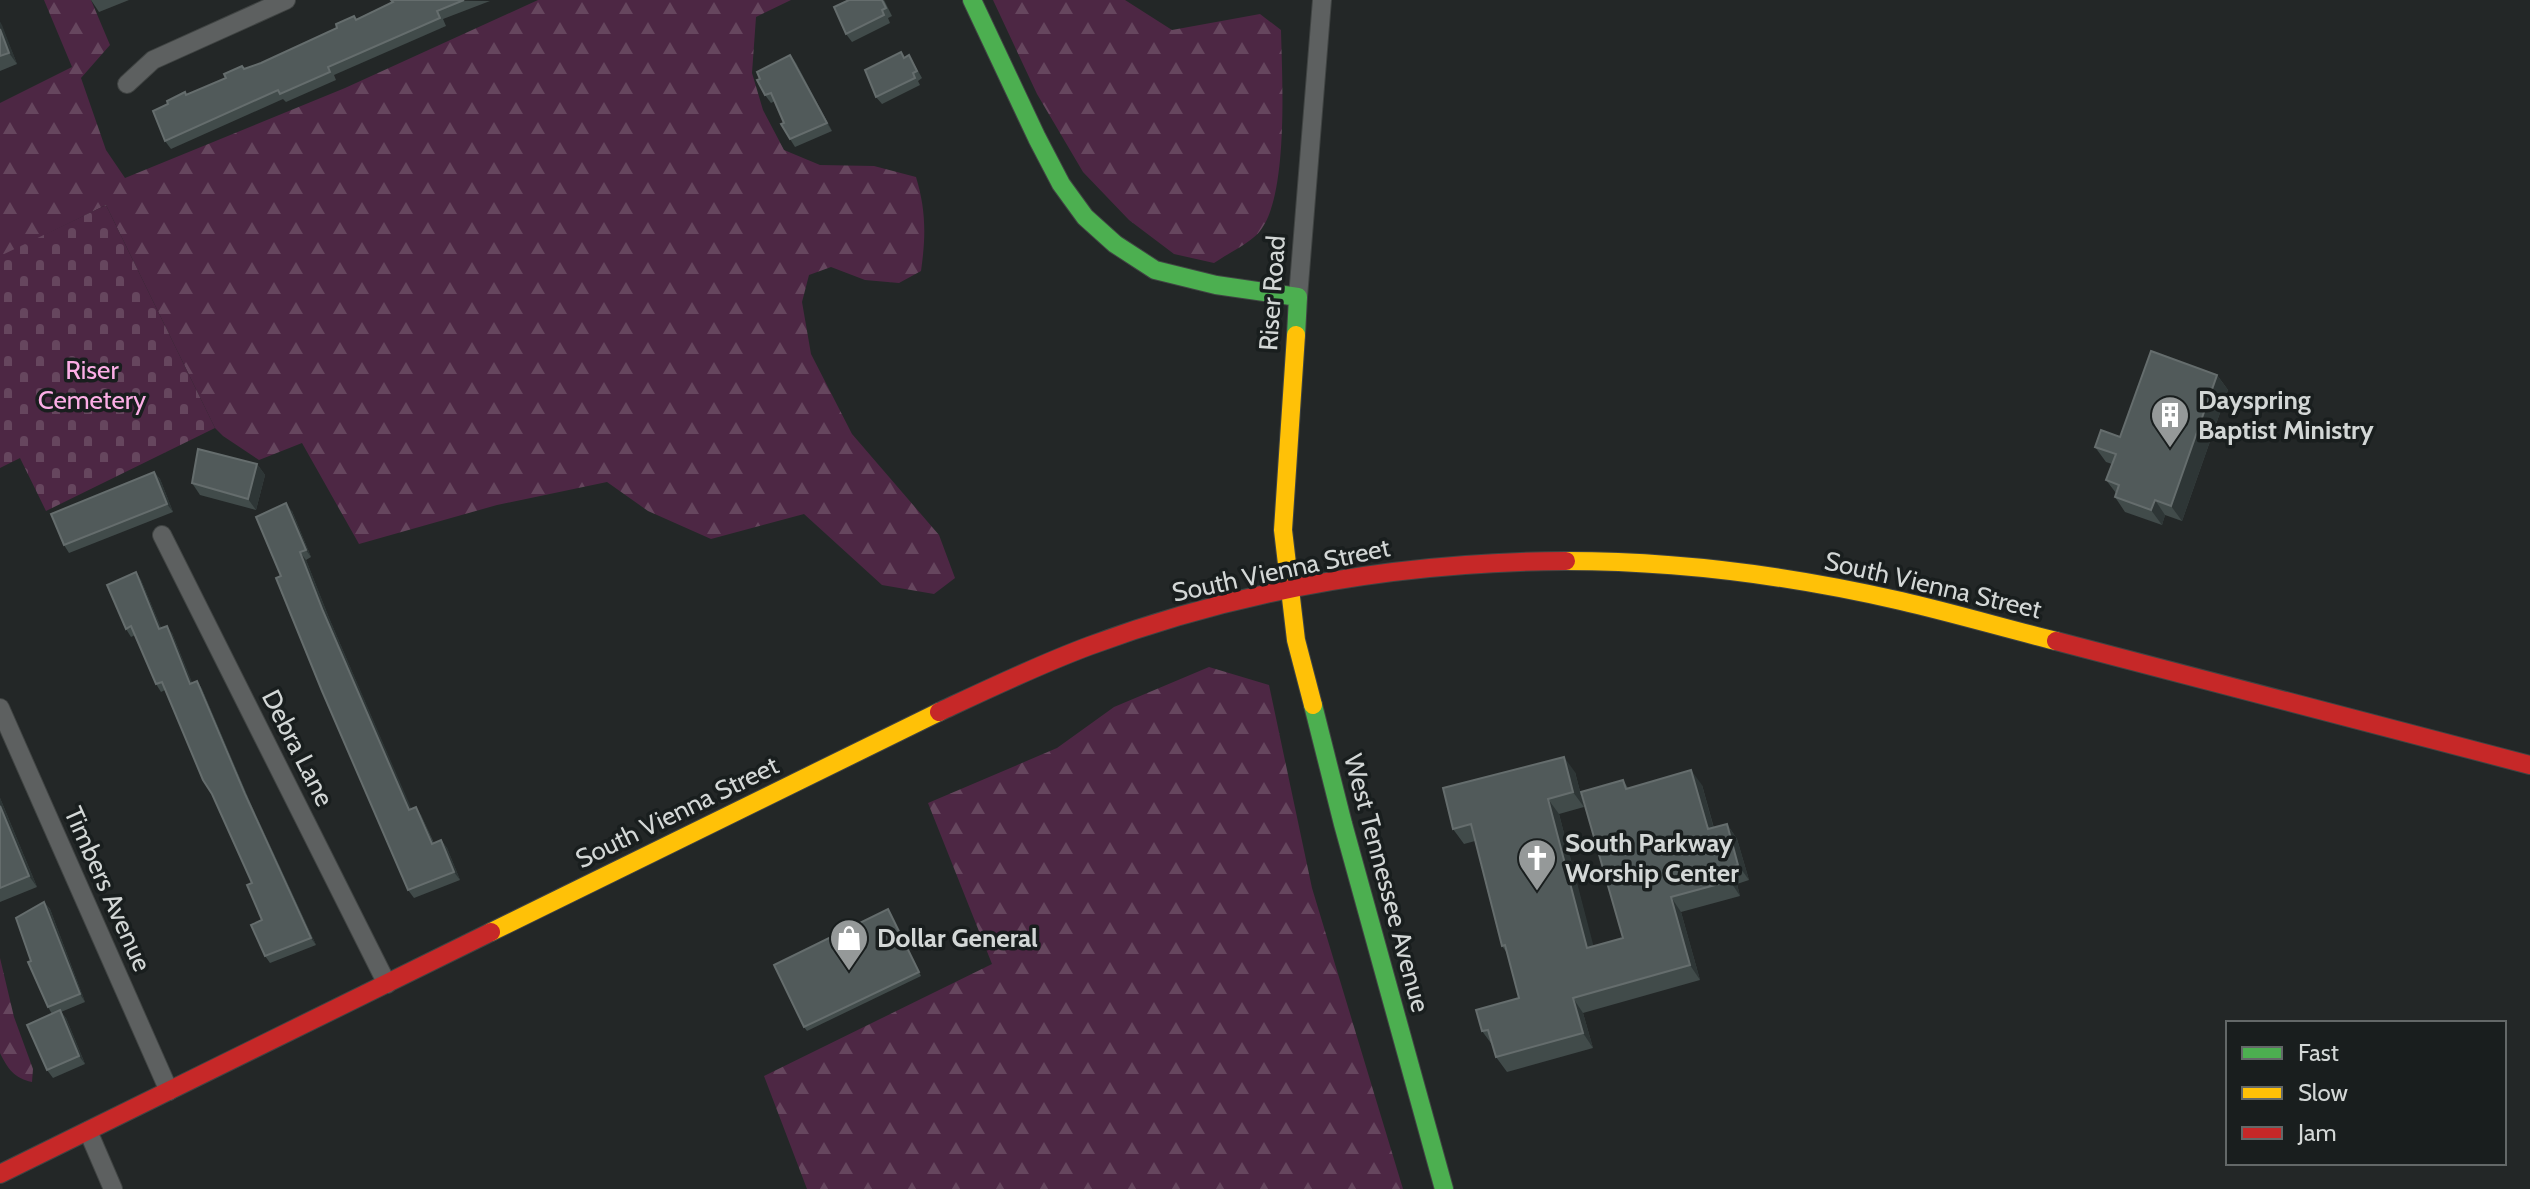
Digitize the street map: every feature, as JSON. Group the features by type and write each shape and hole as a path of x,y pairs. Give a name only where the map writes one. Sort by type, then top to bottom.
{"main road":[{"path":"972,0 1049,161 1085,217 1115,244 1155,270 1216,285 1298,297"},
{"name":"Riser Road","path":"1289,590 1283,530 1298,297"},
{"name":"South Vienna Street","path":"0,1174 1008,680 1090,645 1236,600 1397,571 1499,563 1609,562 1755,574 1902,601 2530,765"},
{"name":"West Tennessee Avenue","path":"1289,590 1296,640 1339,809 1444,1189"}],"street":[{"path":"127,84 153,60 286,0"},
{"name":"Riser Road","path":"1298,297 1322,0"},
{"name":"Debra Lane","path":"162,535 387,984"},
{"name":"Timbers Avenue","path":"0,708 169,1091"},
{"path":"88,1131 113,1189"}],"green space":[{"path":"44,0 91,0 110,45 81,78 106,150 125,178 345,88 538,0 791,0 756,17 752,73 763,110 784,150 820,165 874,166 916,177 924,223 921,271 899,283 865,280 831,267 809,275 802,302 811,354 852,434 939,535 955,578 934,594 882,585 804,514 711,539 648,511 607,482 497,505 359,544 302,443 259,460 215,428 106,205 0,257 0,103 72,67"},
{"path":"993,0 1125,0 1172,30 1260,14 1281,30 1280,164 1276,191 1260,231 1214,263 1174,254 1129,220 1083,172 1037,94"},
{"name":"Riser Cemetery","path":"106,205 215,428 46,511 20,458 0,468 0,256"},
{"path":"1209,667 1269,685 1312,888 1403,1189 807,1189 764,1076 992,964 928,803 1057,748 1114,707"},
{"path":"0,958 14,1017 33,1069 32,1082 12,1072 0,1053"}],"building":[{"path":"391,0 464,0 437,11 440,18 328,67 330,72 280,94 278,90 165,141 153,111 168,104 167,101 226,78 224,74 242,66 244,69 261,63 337,28 336,24 354,16 356,20 393,2"},
{"path":"849,0 882,0 886,8 882,10 884,15 846,34 834,7"},
{"path":"0,29 9,53 0,56"},
{"path":"901,52 904,58 909,55 917,71 913,73 915,78 876,97 865,70"},
{"path":"790,55 827,123 790,139 781,124 784,123 771,93 765,95 757,80 760,79 757,72"},
{"name":"Dayspring Baptist Ministry","path":"2151,351 2217,375 2171,506 2155,500 2151,510 2115,497 2119,485 2106,480 2116,454 2095,447 2101,430 2120,437"},
{"path":"198,449 257,464 248,499 192,483"},
{"path":"154,472 167,504 64,545 51,514"},
{"path":"286,503 306,550 300,552 323,611 409,810 416,807 432,844 441,840 454,872 408,890 322,691 276,578 281,576 256,517"},
{"path":"136,572 159,629 167,626 190,684 197,681 311,938 265,956 251,925 262,920 247,885 252,883 203,780 162,682 156,684 131,626 126,629 107,585"},
{"path":"1564,757 1573,792 1548,799 1587,948 1623,938 1581,792 1623,780 1626,789 1691,770 1708,829 1727,824 1738,865 1726,868 1730,881 1671,897 1690,965 1573,998 1583,1033 1496,1057 1488,1030 1482,1031 1476,1010 1519,998 1505,945 1502,946 1471,824 1453,829 1443,788"},
{"path":"0,806 29,876 0,888"},
{"path":"44,902 80,994 48,1007 28,962 31,961 16,918"},
{"name":"Dollar General","path":"888,909 919,972 804,1027 774,965"},
{"path":"60,1010 79,1056 47,1070 27,1025"}],"traffic: fast":[{"path":"972,0 1037,138 1061,184 1085,217 1115,244 1155,270 1216,285 1298,297 1296,335"},
{"path":"1313,705 1444,1189"}],"traffic: slow":[{"path":"1296,335 1283,530 1296,640 1313,705"},
{"path":"1566,561 1692,567 1777,577 1901,601 2056,641"},
{"path":"491,932 939,712"}],"traffic: jam":[{"path":"939,712 1089,646 1147,626 1264,594 1384,573 1566,561"},
{"path":"2056,641 2530,765"},
{"path":"0,1174 491,932"}],"place":[{"name":"Dayspring Baptist Ministry","path":"2170,449"},
{"name":"South Parkway Worship Center","path":"1537,892"},
{"name":"Dollar General","path":"849,972"}]}
